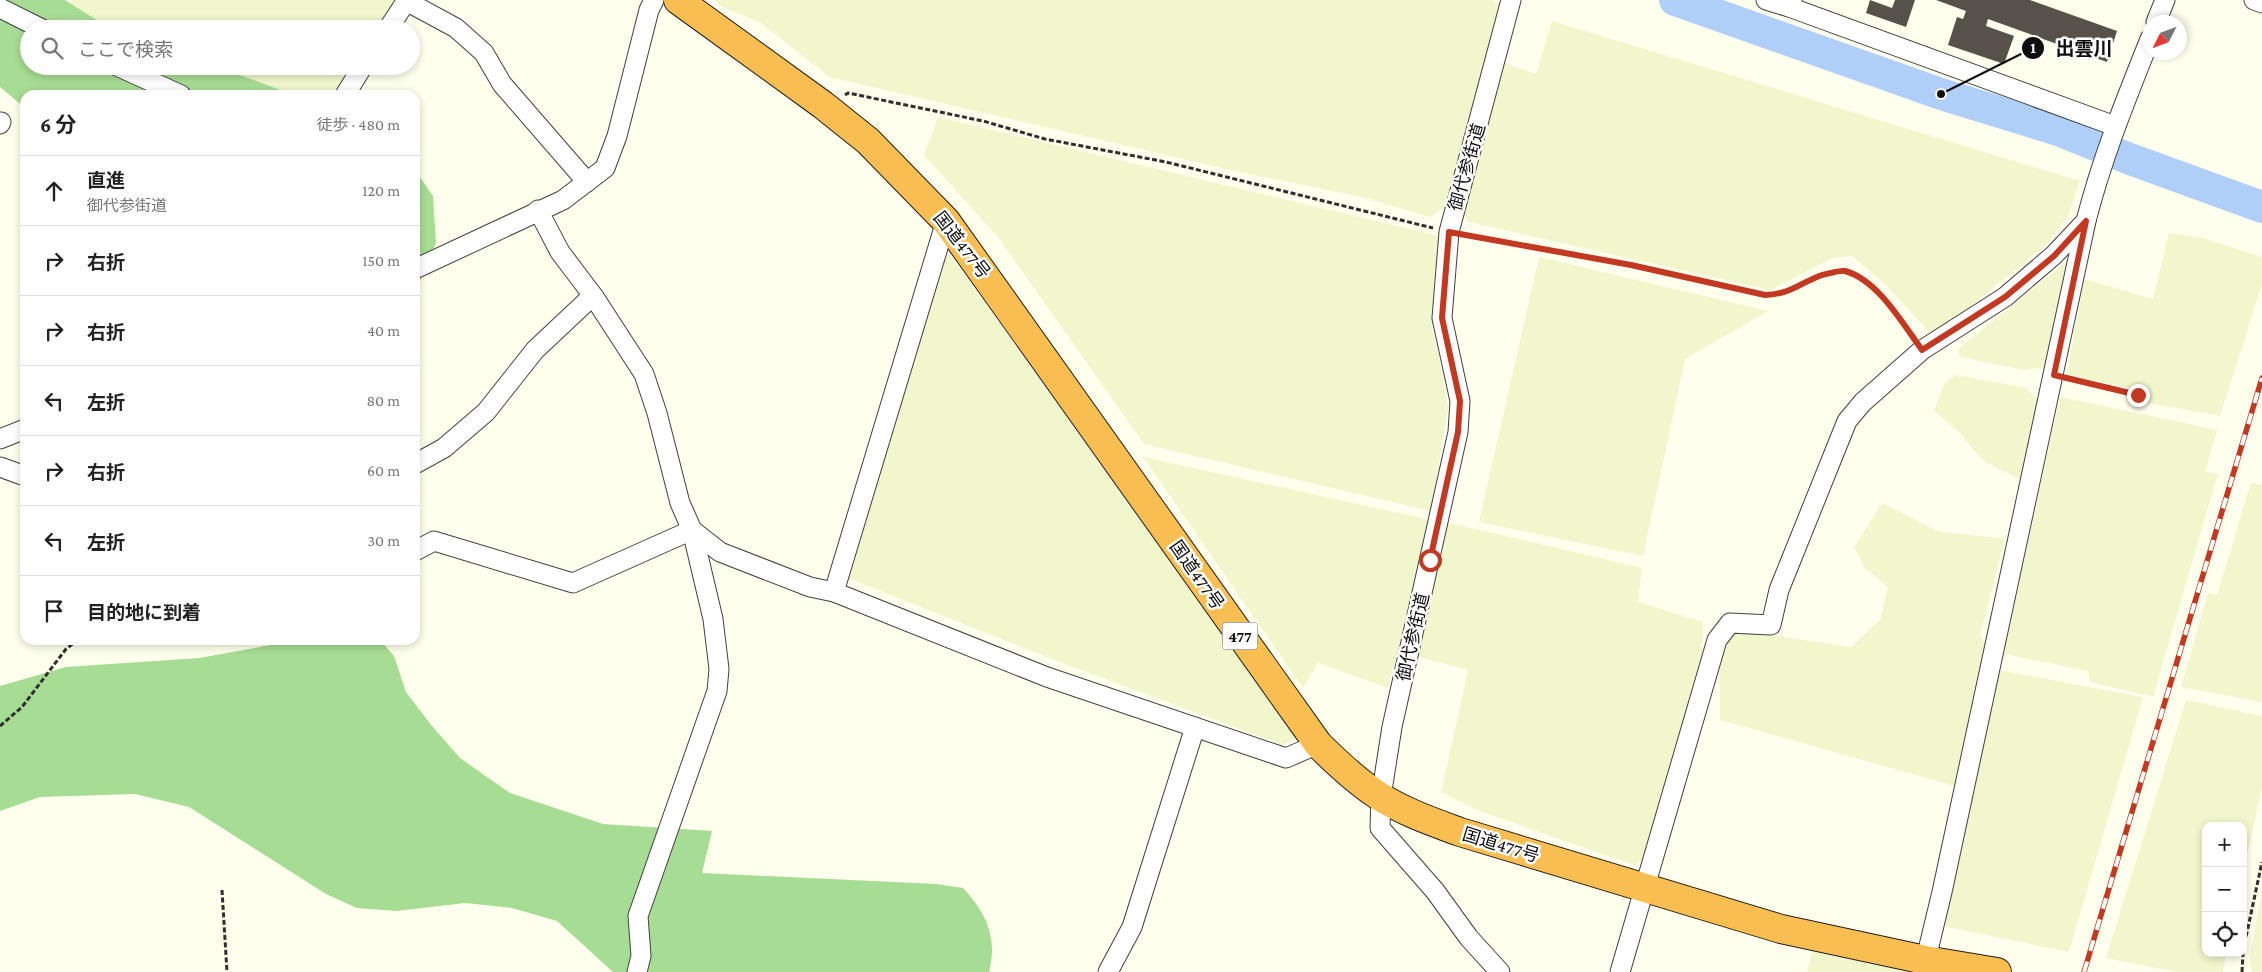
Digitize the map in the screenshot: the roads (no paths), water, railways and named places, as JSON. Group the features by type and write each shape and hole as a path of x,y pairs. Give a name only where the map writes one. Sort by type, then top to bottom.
{"highway":[{"name":"国道477号","path":"678,0 823,105 868,141 946,221 1318,744 1351,775 1381,797 1414,814 1460,832 1780,929 1924,966 1997,972"}],"street":[{"path":"420,267 563,200 605,168 617,136 648,10 654,0"},
{"name":"御代参街道","path":"1500,972 1469,938 1435,891 1380,828 1381,797 1392,727 1458,432 1460,401 1442,318 1449,232 1511,0"},
{"path":"1766,0 1790,3 2113,131"},
{"path":"2159,15 2165,0"},
{"path":"2254,0 2262,3"},
{"path":"394,20 406,1 456,28 484,53 502,84 587,182"},
{"path":"0,8 24,20"},
{"path":"1924,966 2086,221 2113,131 2142,59"},
{"path":"137,75 170,90"},
{"path":"348,90 357,75"},
{"path":"538,210 560,252 594,297 644,374 657,413 680,503 692,530 713,619 720,669 717,691 638,916 641,956 636,972"},
{"path":"834,592 946,221"},
{"path":"1620,972 1717,640 1730,622 1771,625 1779,590 1847,421 1864,402 1922,350 2005,297 2054,256 2086,221"},
{"path":"420,461 444,448 486,412 535,350 585,303 594,297"},
{"path":"0,439 20,431"},
{"path":"0,467 20,474"},
{"path":"692,530 720,552 810,587 834,592 1047,677 1286,758 1318,744"},
{"path":"420,548 434,541 573,584 692,530"},
{"path":"1108,972 1132,927 1195,727"}],"waterway":[{"path":"1675,0 1941,94 2058,130 2130,159 2262,207"}],"railway":[{"path":"2084,972 2262,378"}],"place":[{"name":"出雲川","path":"1941,94"}]}
